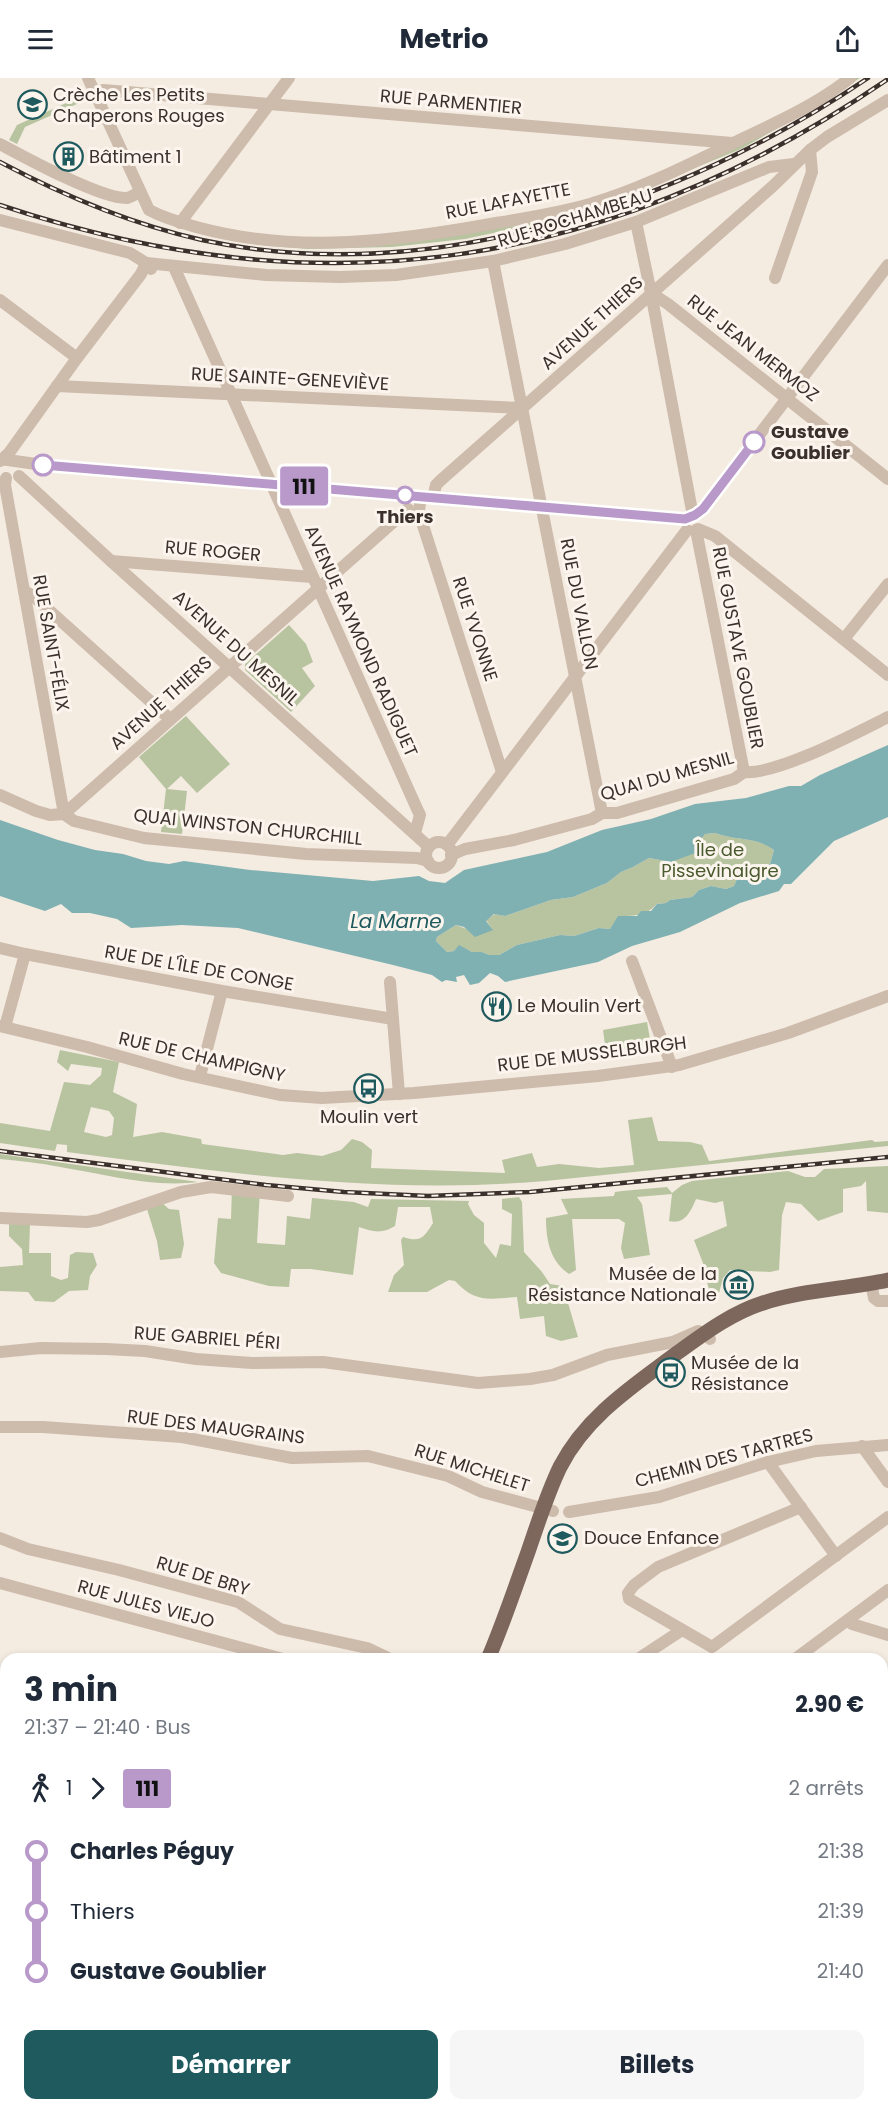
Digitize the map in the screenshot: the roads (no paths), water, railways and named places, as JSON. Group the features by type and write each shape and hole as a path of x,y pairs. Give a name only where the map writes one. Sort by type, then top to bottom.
{"main road":[{"path":"872,1288 888,1280"},
{"path":"500,1653 561,1465 575,1442 596,1417 621,1394 708,1336 730,1317 761,1303 794,1294 872,1288 888,1290"},
{"path":"490,1653 548,1509"}],"street":[{"path":"0,144 82,185 125,198 140,191 88,78"},
{"path":"180,223 289,78"},
{"name":"RUE LAFAYETTE","path":"140,191 149,210 164,218 214,232 260,240 336,242 407,238 527,218 590,204 693,163 808,105 850,78"},
{"name":"RUE PARMENTIER","path":"95,93 103,90 733,143"},
{"path":"765,170 781,178 827,137 888,100"},
{"path":"775,278 812,172 810,150"},
{"name":"RUE ROCHAMBEAU","path":"0,220 130,254 146,263 174,267 266,275 396,275 493,261 565,244 636,222 776,165 795,165"},
{"name":"AVENUE THIERS","path":"427,497 441,480 781,178"},
{"name":"RUE GUSTAVE GOUBLIER","path":"636,222 692,523 744,772"},
{"name":"RUE DU VALLON","path":"493,261 602,813"},
{"path":"0,460 9,453 141,274 146,263"},
{"path":"449,850 439,842 429,847 426,854 428,861 434,867 442,867 449,863 449,850 502,772 888,266"},
{"name":"AVENUE RAYMOND RADIGUET","path":"174,267 420,815 416,833"},
{"name":"RUE JEAN MERMOZ","path":"651,293 668,304 888,479"},
{"path":"0,300 77,358"},
{"name":"RUE SAINTE-GENEVIÈVE","path":"57,386 521,408"},
{"path":"0,460 541,507 692,523 715,536 888,675"},
{"path":"3,476 19,476 24,470 24,463"},
{"name":"RUE SAINT-FÉLIX","path":"3,476 64,814"},
{"name":"AVENUE DU MESNIL","path":"19,476 429,847"},
{"path":"408,496 413,510"},
{"name":"RUE YVONNE","path":"427,497 413,510 502,772"},
{"name":"AVENUE THIERS","path":"64,814 230,667 315,583 413,510"},
{"name":"RUE ROGER","path":"111,561 315,583"},
{"path":"844,639 888,584"},
{"path":"24,591 32,595 170,719"},
{"name":"QUAI DU MESNIL","path":"449,850 513,840 592,819 602,813 617,813 734,779 744,772 754,773 801,758 888,717"},
{"name":"QUAI WINSTON CHURCHILL","path":"0,795 43,813 58,816 64,814 74,820 144,838 306,854 417,858 428,861"},
{"name":"RUE DE L'ÎLE DE CONGE","path":"0,948 222,991 393,1019"},
{"path":"2,1027 25,954"},
{"path":"632,961 672,1066"},
{"path":"390,982 399,1094"},
{"path":"200,1076 222,991"},
{"name":"RUE DE MUSSELBURGH","path":"399,1094 598,1076 672,1066 788,1033 888,996"},
{"name":"RUE DE CHAMPIGNY","path":"2,1027 183,1074 258,1090 322,1098 399,1094"},
{"path":"0,1218 87,1222 181,1192 211,1187 288,1196"},
{"path":"872,1288 874,1298 878,1301 888,1301"},
{"name":"RUE GABRIEL PÉRI","path":"0,1352 41,1348 116,1349 252,1363 323,1362 411,1373 464,1383 530,1379 563,1372 607,1355 673,1342 698,1331 708,1336"},
{"name":"RUE DES MAUGRAINS","path":"0,1427 44,1427 182,1437 292,1458 368,1456 391,1461"},
{"name":"CHEMIN DES TARTRES","path":"569,1512 659,1497 768,1462 816,1451 888,1444"},
{"path":"862,1446 888,1482"},
{"name":"RUE MICHELET","path":"391,1461 448,1476 482,1492 548,1509"},
{"path":"768,1462 834,1553"},
{"path":"801,1507 658,1567 634,1585 628,1593 629,1599 712,1647 834,1553 888,1517"},
{"name":"RUE DE BRY","path":"0,1538 28,1549 119,1570 238,1602 280,1629 367,1648 377,1653"},
{"name":"RUE JULES VIEJO","path":"0,1583 261,1653"},
{"path":"803,1653 888,1590"},
{"path":"848,1621 888,1635"},
{"path":"647,1653 682,1630"}],"water":[{"name":"La Marne","path":"888,745 888,817 834,841 791,884 784,884 779,891 740,903 680,932 632,946 598,962 505,982 490,973 479,983 470,985 464,975 456,977 457,982 446,980 442,982 432,975 238,928 182,925 131,928 117,919 90,913 72,913 61,904 45,911 0,896 0,820 58,840 146,861 169,864 184,861 250,870 373,881 419,876 429,881 445,883 464,870 547,852 602,830 651,819 695,804 746,798 789,786 801,786 820,775","holes":["705,834 723,835 760,843 774,850 770,864 757,864 755,872 750,874 744,870 739,874 734,886 726,889 711,886 699,890 692,897 657,904 651,911 641,911 637,916 618,916 610,929 599,928 574,936 560,935 517,945 499,955 472,952 459,945 454,951 447,952 436,941 437,937 456,925 464,927 475,937 493,930 486,921 494,914 505,916 551,900 573,897 607,883 621,872 649,858 671,862 698,852 698,843"]}],"railway":[{"path":"0,162 98,208 149,226 202,240 288,252 376,253 463,244 550,225 635,198 717,164 795,123 868,78"},
{"path":"0,205 119,238 235,258 349,263 460,254 569,231 676,194 783,144 888,79"},
{"path":"0,1151 266,1185 428,1196 530,1192 888,1157"}],"place":[{"name":"Crèche Les Petits Chaperons Rouges","path":"32,105"},
{"name":"Bâtiment 1","path":"68,157"},
{"name":"Gustave Goublier","path":"754,442"},
{"name":"Thiers","path":"405,495"},
{"name":"Le Moulin Vert","path":"496,1006"},
{"name":"Moulin vert","path":"369,1088"},
{"name":"Musée de la Résistance Nationale","path":"738,1284"},
{"name":"Musée de la Résistance","path":"670,1373"},
{"name":"Douce Enfance","path":"563,1538"}],"park label":[{"name":"Île de Pissevinaigre","path":"720,860"}]}
